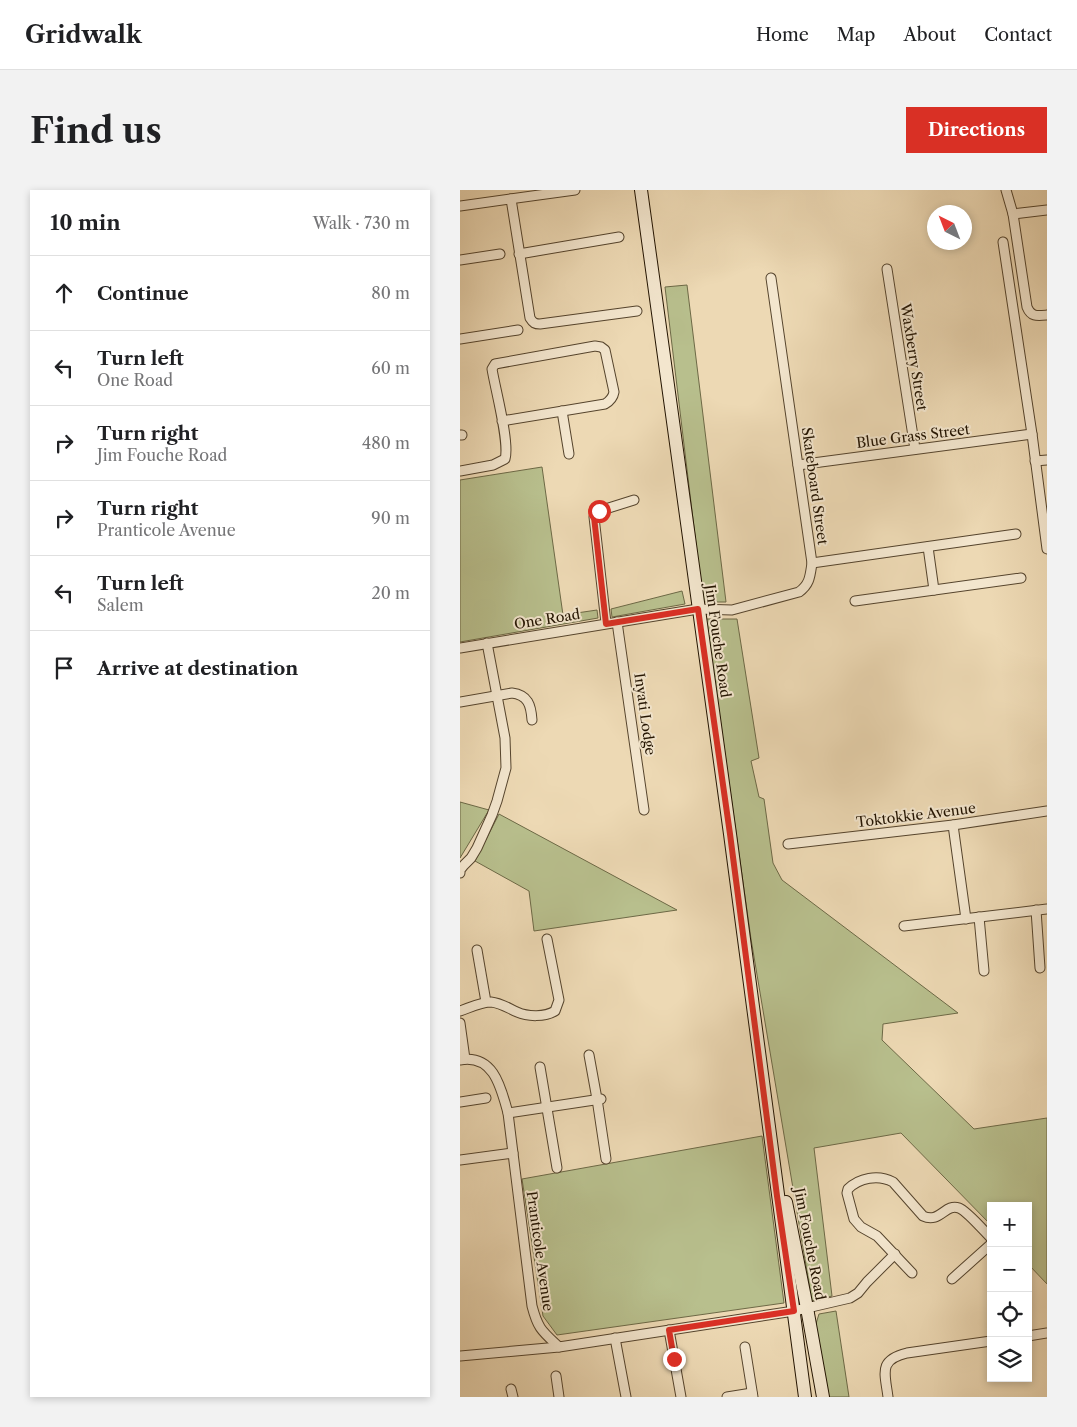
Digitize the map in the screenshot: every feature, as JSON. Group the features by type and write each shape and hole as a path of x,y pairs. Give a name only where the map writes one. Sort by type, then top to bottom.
{"street":[{"path":"460,206 575,190"},
{"name":"Jim Fouche Road","path":"640,190 805,1397"},
{"path":"1006,190 1013,214 1026,307 1030,314 1038,316 1047,315"},
{"path":"511,199 530,318 535,324 637,311"},
{"path":"1013,214 1047,210"},
{"path":"519,254 619,237"},
{"path":"1003,242 1047,549"},
{"path":"460,260 500,254"},
{"name":"Waxberry Street","path":"887,269 915,449"},
{"name":"Skateboard Street","path":"698,609 732,610 799,592 809,582 812,563 771,278"},
{"path":"460,339 518,330"},
{"path":"460,471 493,465 505,459 506,451 502,421 492,369 495,364 595,346 601,347 607,354 614,392 613,398 605,404 502,421"},
{"path":"562,411 569,454"},
{"name":"Blue Grass Street","path":"798,465 1032,434"},
{"path":"1035,461 1047,460"},
{"path":"606,624 594,517 599,511 634,500"},
{"path":"812,563 1016,534"},
{"path":"928,547 934,590"},
{"path":"855,601 1021,578"},
{"name":"One Road","path":"460,648 698,609"},
{"name":"Inyati Lodge","path":"617,622 644,810"},
{"path":"460,873 477,848 492,815 506,768 505,738 487,643"},
{"path":"460,702 512,693 519,694 526,698 532,720"},
{"name":"Toktokkie Avenue","path":"788,844 953,825 1047,811"},
{"path":"953,825 966,919"},
{"path":"904,926 1047,909"},
{"path":"1036,910 1040,968"},
{"path":"979,917 984,971"},
{"path":"460,1011 486,1002 502,1004 525,1014 549,1014 555,1011 559,1000 547,938"},
{"path":"477,950 486,1002"},
{"path":"460,1023 462,1060"},
{"path":"589,1055 599,1099 606,1159"},
{"name":"Pranticole Avenue","path":"462,1060 478,1061 483,1064 494,1072 500,1087 508,1113 532,1306 538,1326 559,1347"},
{"path":"540,1067 557,1168"},
{"name":"Jim Fouche Road","path":"765,1096 823,1397"},
{"path":"460,1102 486,1098"},
{"path":"508,1113 599,1099"},
{"path":"460,1160 513,1153"},
{"path":"912,1273 877,1236 861,1227 854,1219 847,1193 848,1189 858,1181 880,1178 888,1179 928,1219 934,1218 954,1207 962,1209 987,1234"},
{"path":"952,1279 988,1247"},
{"path":"460,1356 559,1347 794,1311 850,1298 895,1254"},
{"path":"669,1330 680,1397"},
{"path":"1032,1335 1047,1333"},
{"path":"615,1338 626,1397"},
{"path":"888,1397 885,1367 896,1356 987,1342"},
{"path":"727,1397 752,1395 745,1347"},
{"path":"556,1376 559,1397"}],"green space":[{"path":"687,285 726,602 703,602 665,287"},
{"path":"542,467 563,615 597,610 598,618 460,642 460,480"},
{"path":"682,591 685,604 612,617 611,609"},
{"path":"706,619 737,619 759,758 751,761 759,797 764,799 773,863 782,880 958,1013 883,1024 882,1040 974,1129 1047,1118 1047,1284 1032,1268 1032,1202 987,1202 987,1221 901,1133 814,1148 832,1296 812,1301 751,939"},
{"path":"460,802 489,810 460,858"},
{"path":"499,814 677,910 534,931 529,891 475,861"},
{"path":"762,1136 784,1303 557,1335 543,1316 522,1179"},
{"path":"836,1311 849,1397 829,1397 815,1327 819,1314"}],"route":[{"path":"599,511 594,517 606,624 698,609 794,1311 669,1330 674,1359"}]}
